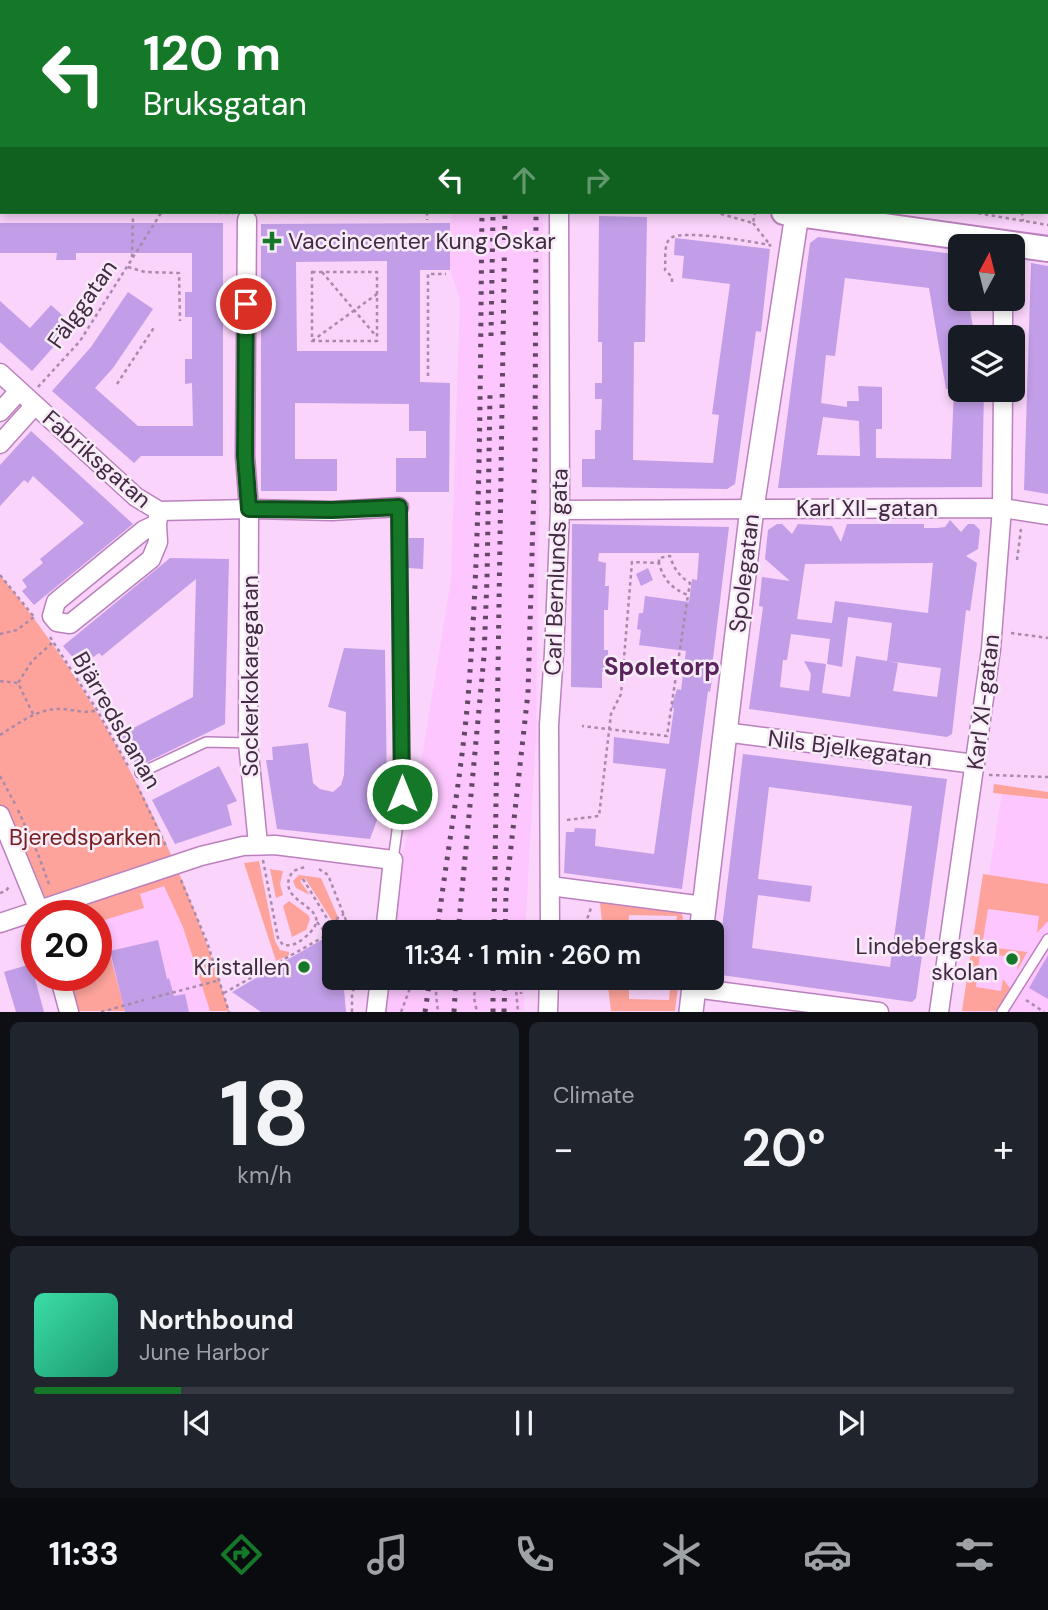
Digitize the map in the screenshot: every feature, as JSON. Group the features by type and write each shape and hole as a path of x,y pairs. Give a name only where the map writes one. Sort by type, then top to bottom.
{"main road":[{"path":"797,214 1048,249"}],"street":[{"name":"Carl Bernlunds gata","path":"550,920 549,725 560,510 559,214"},
{"name":"Spolegatan","path":"702,920 790,214"},
{"name":"Sockerkokaregatan","path":"244,215 245,456 249,509 248,743 258,844"},
{"name":"Fabriksgatan","path":"0,373 158,517 249,509 332,510 399,507"},
{"path":"0,412 27,398"},
{"path":"0,443 27,398"},
{"name":"Karl XI-gatan","path":"939,1012 982,770 1002,508 1003,402"},
{"name":"Karl XII-gatan","path":"560,510 1002,508 1048,514"},
{"path":"158,517 158,542 150,559 71,624 57,622 52,616 56,603 158,517"},
{"name":"Nils Bjelkegatan","path":"724,732 982,770"},
{"path":"0,815 35,900"},
{"path":"76,900 174,865 213,853 258,844 393,859 386,920"},
{"path":"550,886 704,906"},
{"path":"0,923 21,918"},
{"path":"724,988 879,1012"},
{"path":"376,1012 379,990"},
{"path":"548,1012 549,990"},
{"path":"691,1012 693,990"},
{"path":"63,991 69,1012"}],"lane":[{"path":"393,859 402,794 399,507"},
{"path":"137,775 206,743 248,743"},
{"path":"1002,1012 1047,944"}],"path":[{"path":"132,260 160,214"},
{"path":"202,214 280,214"},
{"path":"427,214 427,220"},
{"path":"721,214 753,223 755,214"},
{"path":"991,214 1048,225"},
{"path":"1022,214 1023,221"},
{"name":"Fälggatan","path":"27,398 80,341 128,267 132,260 132,217"},
{"path":"672,282 672,277 665,270 667,243 672,236 683,234 770,245 772,253"},
{"path":"128,267 145,272 180,273 180,321"},
{"path":"312,272 376,272 377,341 313,341 312,272"},
{"path":"322,272 377,337"},
{"path":"428,376 428,274 446,274"},
{"path":"313,341 377,295"},
{"path":"117,384 155,326"},
{"path":"582,726 667,736 690,583 681,578 670,556 659,558 664,578 680,592 688,595"},
{"path":"549,822 599,816 612,710 621,694 632,562 659,563"},
{"path":"0,575 41,625"},
{"path":"0,634 17,630 28,621"},
{"path":"1007,632 1048,638"},
{"name":"Bjärredsbanan","path":"47,634 97,710 129,769"},
{"path":"18,682 32,661 53,642"},
{"path":"0,681 18,682"},
{"path":"18,682 33,715"},
{"path":"0,735 33,715 58,709 87,713 97,710"},
{"path":"982,770 1048,777"},
{"name":"Bjärredsbanan","path":"137,775 194,910 229,1012"},
{"path":"258,844 280,942 288,946 299,942 314,930 317,922"},
{"path":"322,928 316,916 289,892 289,876 298,868 320,869 328,875 346,920"},
{"path":"303,879 328,920"},
{"path":"0,893 19,882"},
{"path":"316,916 323,912"},
{"path":"335,920 344,914"},
{"path":"224,993 322,938"},
{"path":"152,998 220,980"},
{"path":"352,1012 353,990"},
{"path":"401,1012 407,990"},
{"path":"437,990 438,1012"},
{"path":"475,990 477,1012"},
{"path":"515,990 518,1012"},
{"path":"520,990 521,994"},
{"path":"1014,992 1044,1012"},
{"path":"101,1012 144,1000"}],"shaded area":[{"path":"451,214 543,214 536,736 526,920 394,920 402,853 411,825 451,580 460,299 450,270"},
{"name":"Lindebergska skolan","path":"1002,794 1048,800 1048,1011 967,1012"},
{"path":"164,885 183,927 210,1011 101,1011 98,991 112,991 112,903"},
{"path":"386,990 524,990 524,1011 384,1012"}],"green space":[{"name":"Bjeredsparken","path":"0,575 73,675 136,782 188,894 229,1011 210,1011 183,927 164,886 140,894 144,908 112,918 112,900 35,900 0,815"},
{"path":"994,784 1048,792 1048,799 993,793"},
{"path":"259,861 275,941 280,950 289,952 289,955 276,961 244,863"},
{"path":"270,869 283,871 280,884 283,895 276,898"},
{"path":"983,874 1048,884 1048,921 1037,933 1039,916 988,909 982,946 1027,952 1017,971 1019,958 980,953 976,987 1001,991 1003,979 1010,988 996,1011 962,1011"},
{"path":"299,875 321,878 339,920 332,920 305,878 300,881 310,895 296,888 293,881"},
{"path":"289,901 310,919 306,930 292,937 283,906"},
{"path":"600,902 677,912 682,914 683,919 676,920 677,916 629,915 629,920 602,920"},
{"name":"Bjeredsparken","path":"112,962 125,1011 69,1011 63,991 112,991"},
{"path":"608,990 629,990 629,999 669,1000 670,990 678,990 675,1011 611,1011"}],"building":[{"path":"599,216 647,217 645,342 634,342 633,460 713,463 719,415 712,414 730,284 682,278 684,256 674,255 675,238 770,249 761,332 756,331 735,484 727,489 582,487 582,459 595,459 595,430 601,430 602,399 595,399 595,383 602,383 602,342 598,342"},
{"path":"0,223 223,223 223,456 141,456 134,463 52,391 91,347 128,292 153,309 113,368 95,388 138,426 193,426 192,383 185,384 185,359 192,359 192,317 185,317 185,292 192,292 192,253 76,253 76,260 56,260 57,253 0,253"},
{"path":"450,223 450,270 420,270 420,382 450,383 449,492 396,492 396,458 426,458 426,431 409,431 409,404 295,403 295,459 337,459 337,491 261,491 261,224","holes":["387,261 387,351 297,351 296,262"]},
{"path":"818,237 948,253 948,312 970,312 973,325 948,325 948,389 929,288 845,278 835,356 826,355 821,403 847,407 847,401 859,401 858,386 882,387 882,429 876,429 876,458 951,459 953,402 984,402 982,487 778,488 810,243","holes":["823,417 859,421 860,456 817,455"]},
{"path":"1031,263 1048,266 1048,494 1024,490"},
{"path":"0,301 30,328 51,305 73,325 32,371 0,342"},
{"path":"31,431 133,524 34,605 22,591 27,587 22,580 43,563 40,559 84,523 33,476 28,483 24,480 0,506 0,465"},
{"path":"950,520 961,532 968,524 974,524 980,530 978,549 966,556 977,563 970,611 966,610 952,734 947,737 749,709 763,607 759,606 762,577 790,581 765,559 768,530 782,524 792,534 798,524 832,526 841,542 847,524 924,524 924,528 945,527","holes":["933,563 928,613 835,601 832,623 797,619 805,564","848,617 892,623 887,661 856,656 850,697 822,693 826,664 804,661 811,674 809,691 780,687 783,660 787,660 791,634 830,639 827,664 842,667","887,661 941,668 937,697 893,691 898,663"]},
{"path":"572,524 729,527 714,667 710,692 708,691 682,889 564,873 566,832 574,832 575,828 596,829 595,846 654,854 666,769 613,763 614,737 669,744 674,708 671,708 677,689 681,690 686,651 639,645 639,613 643,613 645,596 689,602 692,579 697,580 699,553 599,553 598,561 606,563 605,586 609,586 608,610 604,610 604,650 608,650 608,672 602,672 602,688 571,687"},
{"path":"409,538 424,538 423,569 408,568"},
{"path":"170,558 229,559 225,724 137,767 120,735 193,697 196,579 102,656 99,653 86,662 80,656 75,660 63,646"},
{"path":"648,568 653,580 641,586 636,574"},
{"path":"344,648 385,650 387,793 370,839 277,829 266,760 273,760 272,747 308,743 313,783 320,789 333,792 341,785 344,775 346,712 328,707"},
{"path":"743,754 947,779 916,998 912,1002 724,975 723,920","holes":["769,787 912,806 890,967 752,948 758,895 810,902 812,886 758,879"]},
{"path":"219,766 237,801 227,805 232,825 175,844 152,800"},
{"path":"158,940 174,996 185,994 189,1012 125,1012 112,951"},
{"name":"Kristallen","path":"322,940 322,990 344,990 346,1012 261,1012 232,992"},
{"path":"1048,955 1048,999 1029,988"},
{"path":"21,967 21,991 38,991 44,1012 16,1012 4,972"}],"railway":[{"path":"439,920 463,747 473,626 479,448 482,214"},
{"path":"491,336 493,214"},
{"path":"494,920 505,214"},
{"path":"505,920 506,892 528,693 535,452 536,214"},
{"path":"459,920 484,656 490,395"},
{"path":"425,1012 428,990"},
{"path":"454,1012 455,990"},
{"path":"493,990 493,1012"},
{"path":"504,1012 505,990"}],"place":[{"name":"Vaccincenter Kung Oskar","path":"272,241"},
{"name":"Lindebergska skolan","path":"1012,959"},
{"name":"Kristallen","path":"304,967"}],"district":[{"name":"Spoletorp","path":"662,667"}],"route":[{"path":"246,304 245,456 249,509 332,510 399,507 402,794"}]}
